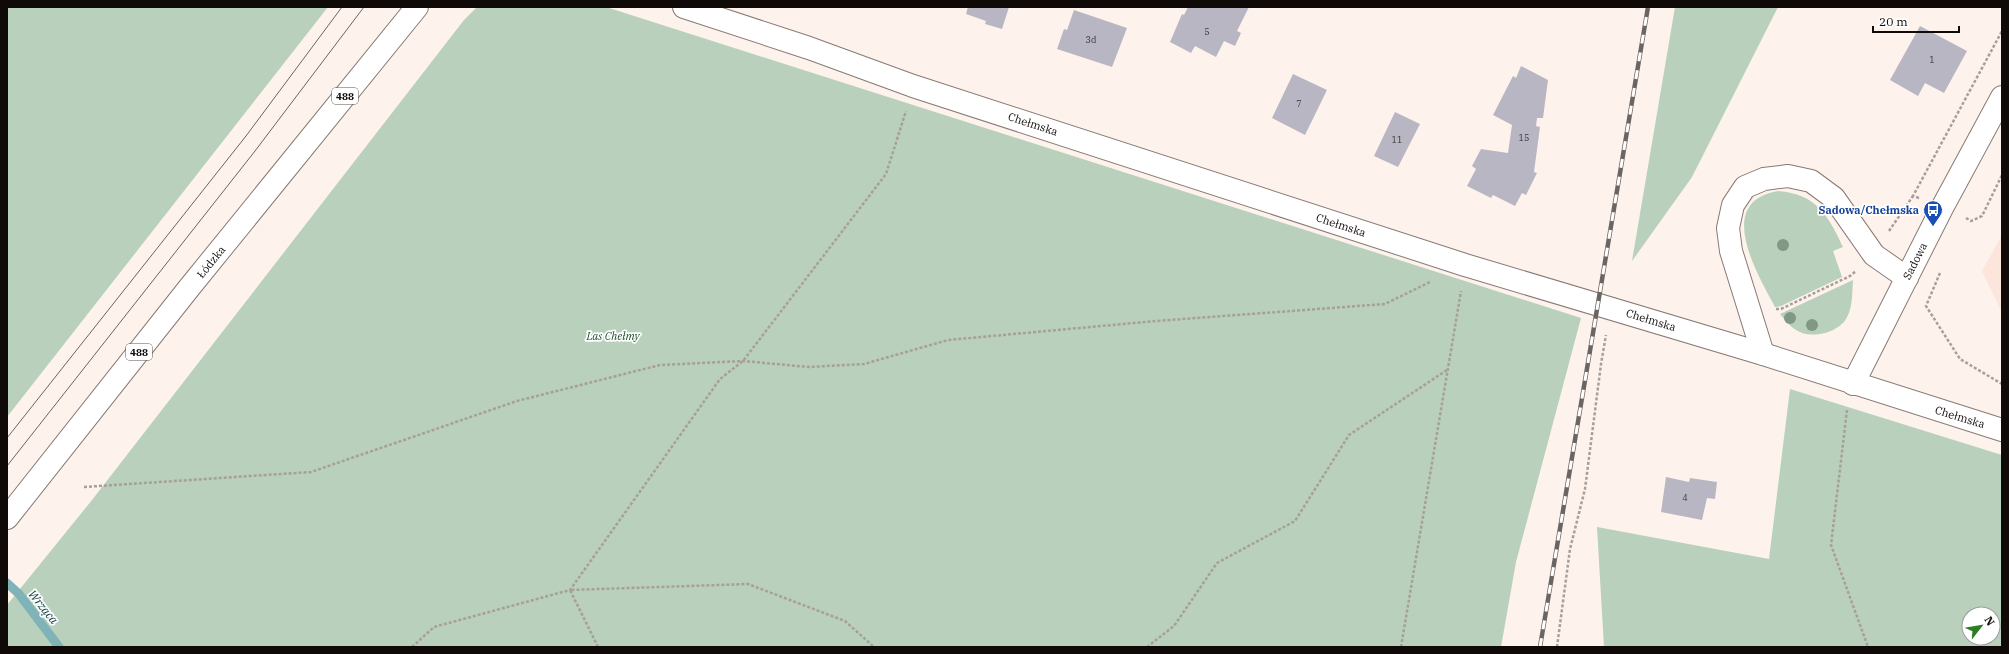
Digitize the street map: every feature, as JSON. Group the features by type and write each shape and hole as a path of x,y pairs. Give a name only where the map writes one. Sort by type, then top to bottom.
{"street":[{"name":"Łódzka","path":"7,518 199,276 417,7"},
{"name":"Chełmska","path":"684,7 726,13 914,86 1465,265 1763,354 1853,384 2002,430"},
{"name":"Sadowa","path":"1853,384 1942,208 2002,97"},
{"path":"1763,354 1731,251 1728,228 1733,205 1745,187 1764,179 1788,176 1811,181 1834,198 1874,255 1907,278"}],"path":[{"path":"570,590 720,379 743,361 886,174 914,86"},
{"path":"1750,312 1781,309 1850,276 1874,255 1913,196"},
{"path":"1962,225 1965,218"},
{"path":"84,487 311,472 518,401 660,365 743,361 809,367 864,364 948,340 1156,321 1385,304 1465,265"},
{"path":"1401,647 1465,265"},
{"path":"1941,272 1926,306 1960,359 2002,384"},
{"path":"1557,647 1570,549 1586,489 1601,364 1611,308"},
{"path":"1147,647 1174,626 1216,563 1295,521 1349,435 1447,370"},
{"path":"1853,384 1848,397 1831,545 1868,647"},
{"path":"412,647 434,628 570,590 748,584 845,621 874,647"},
{"path":"570,590 598,647"}],"shaded area":[{"path":"2002,235 2002,313 1982,271"}],"green space":[{"path":"7,7 328,7 7,417"},
{"name":"Las Chełmy","path":"477,7 606,7 1581,318 1516,562 1501,647 7,647 7,605 92,500 464,20"},
{"path":"1675,7 1778,7 1692,177 1632,261"},
{"path":"1778,191 1791,193 1802,197 1819,208 1832,225 1843,247 1833,251 1842,277 1781,306 1775,307 1751,258 1746,240 1744,224 1748,209 1759,198"},
{"path":"1853,280 1852,302 1847,318 1833,330 1811,335 1805,334 1789,325 1780,314"},
{"path":"1790,389 2002,455 2002,647 1604,647 1597,527 1769,559"}],"building":[{"path":"968,7 1009,7 1002,29 985,24 986,21 966,14"},
{"path":"1188,7 1249,7 1237,31 1241,33 1235,46 1224,41 1216,57 1195,46 1191,53 1170,42 1182,14 1184,15"},
{"path":"1074,10 1127,28 1112,67 1057,49 1064,29 1067,30"},
{"path":"1920,26 1967,51 1944,93 1925,83 1918,96 1890,80"},
{"path":"1521,66 1548,80 1543,118 1537,118 1536,126 1540,127 1534,172 1537,173 1526,195 1522,193 1515,206 1493,195 1491,198 1467,186 1476,169 1472,166 1481,149 1508,153 1512,125 1493,115 1513,76 1516,78"},
{"path":"1293,74 1327,90 1305,135 1272,118"},
{"path":"1395,112 1420,124 1398,167 1374,156"},
{"path":"1666,477 1689,482 1690,478 1717,482 1715,499 1707,498 1702,520 1661,512"}],"waterway":[{"name":"Wrząca","path":"7,583 19,594 59,647"}],"tram line":[{"path":"7,438 246,136 342,7"},
{"path":"7,466 255,151 364,7"}],"railway":[{"path":"1540,647 1648,7"}],"place":[{"name":"Sadowa/Chełmska","path":"1933,227"}]}
